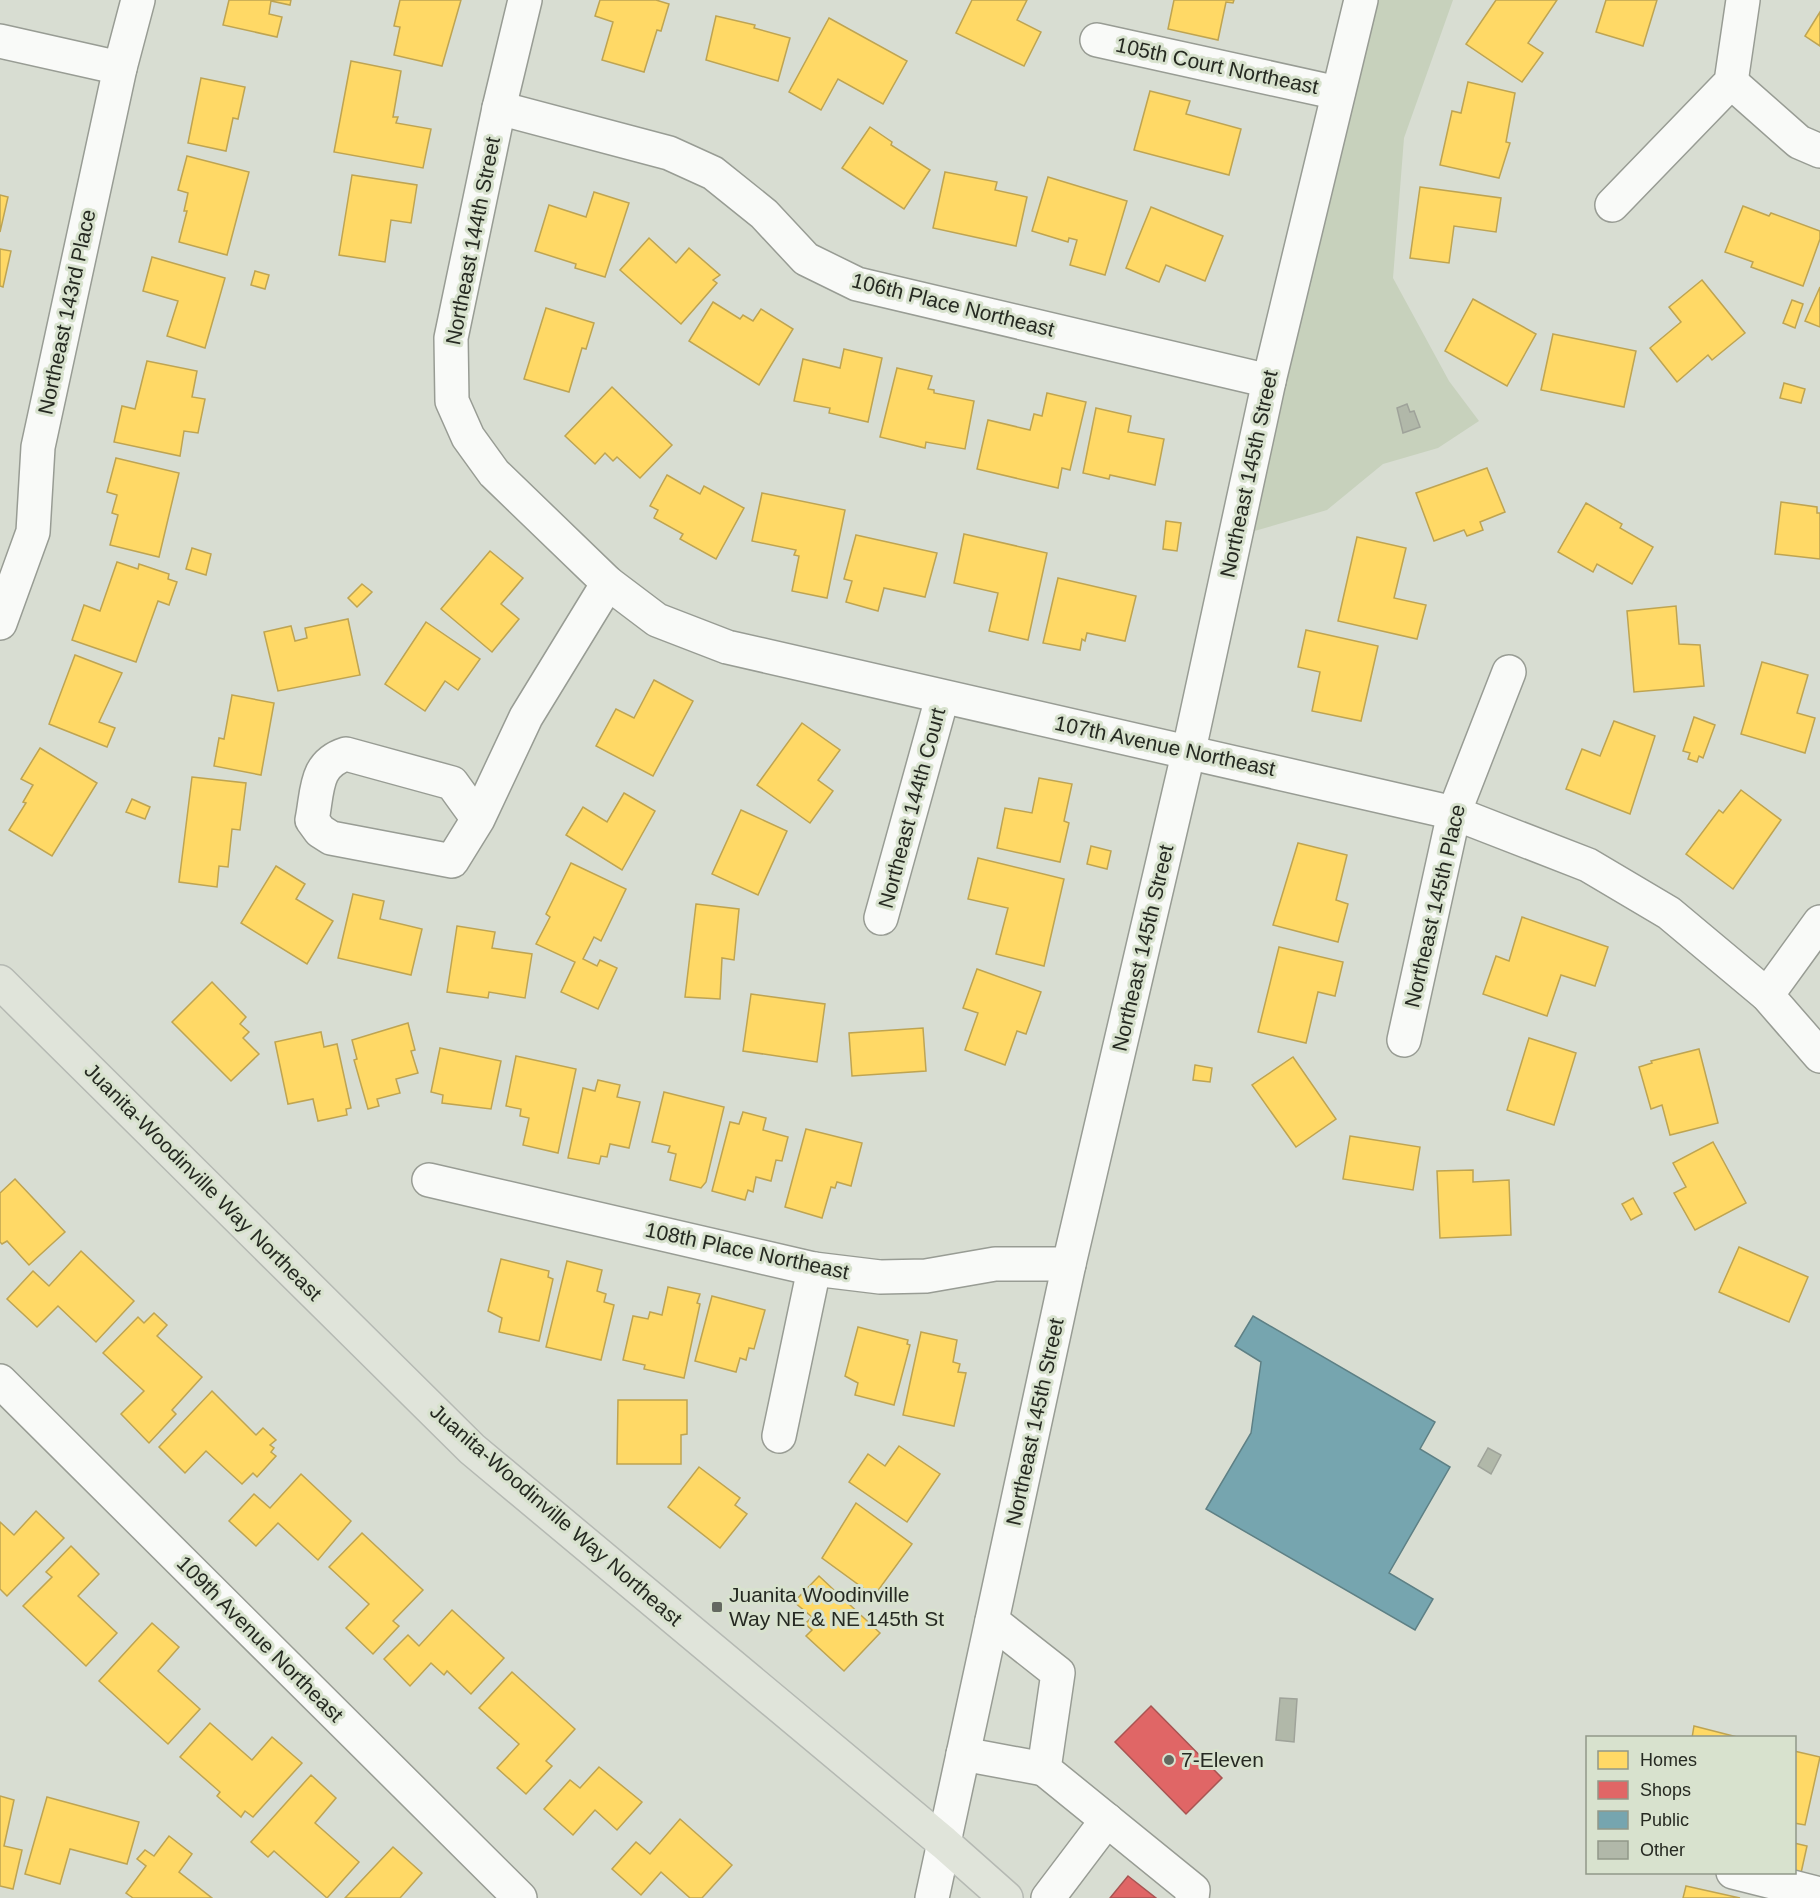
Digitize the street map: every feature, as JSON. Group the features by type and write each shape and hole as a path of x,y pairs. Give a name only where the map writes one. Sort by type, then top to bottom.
{"main road":[{"name":"Juanita-Woodinville Way Northeast","path":"0,982 471,1449 944,1843 1006,1898"}],"street":[{"name":"Northeast 143rd Place","path":"0,623 33,532 38,447 120,68 138,0"},
{"name":"Northeast 144th Street","path":"494,473 468,437 452,401 451,338 499,108 525,0"},
{"name":"Northeast 145th Street","path":"932,1898 1069,1264 1189,750 1269,381 1361,0"},
{"path":"1612,206 1731,82 1743,0"},
{"name":"105th Court Northeast","path":"1097,40 1338,93"},
{"path":"0,41 120,68"},
{"path":"1731,82 1799,142 1820,151"},
{"name":"106th Place Northeast","path":"499,108 669,153 713,174 764,214 806,259 857,285 1269,381"},
{"name":"107th Avenue Northeast","path":"494,473 608,584 657,620 727,648 942,698 1189,750 1454,813 1588,865 1669,913 1767,994 1820,1056"},
{"path":"478,819 452,783 346,754 330,759 322,769 312,820 320,831 331,838 452,861 478,819 526,717 608,584"},
{"name":"Northeast 145th Place","path":"1404,1040 1454,813 1509,672"},
{"name":"Northeast 144th Court","path":"881,918 942,698"},
{"path":"1767,994 1820,922"},
{"name":"108th Place Northeast","path":"429,1180 814,1269 880,1277 926,1275 995,1264 1069,1264"},
{"path":"779,1436 814,1269"},
{"name":"109th Avenue Northeast","path":"0,1381 520,1898"},
{"path":"992,1621 1058,1673 1044,1769"},
{"path":"963,1754 1044,1769 1193,1890 1192,1898"},
{"path":"1048,1898 1107,1820"},
{"path":"1741,1874 1820,1894"}],"green space":[{"path":"1361,0 1453,0 1404,138 1393,278 1449,381 1479,421 1438,448 1383,464 1327,510 1237,536"}],"building: Homes":[{"path":"229,0 291,0 290,5 271,1 269,14 282,17 277,37 223,25"},
{"path":"400,0 461,0 442,66 394,55 400,27 394,26"},
{"path":"600,0 656,0 669,4 661,31 657,30 644,72 602,60 613,22 595,16"},
{"path":"972,0 1027,0 1017,20 1041,32 1024,66 956,33"},
{"path":"1174,0 1234,0 1233,3 1226,2 1218,40 1168,29"},
{"path":"1496,0 1557,0 1528,43 1543,53 1522,82 1466,44"},
{"path":"1606,0 1657,0 1643,46 1596,32"},
{"path":"1820,12 1820,46 1805,36"},
{"path":"716,16 755,25 754,28 790,38 778,81 706,60"},
{"path":"829,18 907,61 883,104 838,79 821,110 789,92"},
{"path":"351,61 401,71 393,117 398,117 396,123 431,129 423,168 334,152"},
{"path":"201,78 245,87 238,119 233,118 226,151 188,143"},
{"path":"1468,82 1515,93 1506,142 1510,143 1499,178 1440,165 1452,111 1461,113"},
{"path":"1150,91 1190,101 1186,114 1241,129 1229,175 1134,150"},
{"path":"870,127 892,142 891,145 930,170 904,209 842,168"},
{"path":"187,156 249,172 227,255 179,242 187,211 184,211 188,193 178,190"},
{"path":"945,172 997,182 995,190 1027,197 1016,246 933,228"},
{"path":"352,175 417,185 411,223 391,220 385,262 339,255"},
{"path":"1048,177 1127,201 1105,275 1070,265 1077,240 1069,238 1068,242 1032,231"},
{"path":"1420,187 1501,198 1496,232 1454,226 1449,263 1410,258"},
{"path":"594,192 629,203 605,277 575,268 576,264 535,251 549,205 586,217"},
{"path":"0,195 8,197 0,232"},
{"path":"1743,206 1769,216 1771,213 1820,231 1820,239 1803,286 1751,267 1753,262 1725,252"},
{"path":"1151,207 1223,236 1205,281 1166,265 1159,282 1126,268"},
{"path":"649,238 676,263 689,248 720,275 713,280 717,283 681,324 620,270"},
{"path":"0,249 11,251 3,287 0,286"},
{"path":"152,257 225,278 205,348 167,336 178,301 143,291"},
{"path":"255,271 269,275 265,289 251,285"},
{"path":"1702,280 1745,333 1712,360 1708,355 1677,382 1650,348 1681,322 1669,307"},
{"path":"1820,287 1820,327 1805,321"},
{"path":"1473,299 1536,334 1507,386 1445,351"},
{"path":"1792,300 1803,304 1795,328 1783,323"},
{"path":"713,302 740,319 743,315 753,321 761,309 793,329 759,385 689,341"},
{"path":"546,308 594,323 586,349 582,348 569,392 524,379"},
{"path":"1553,334 1636,351 1624,407 1541,390"},
{"path":"844,349 882,358 868,422 829,413 830,408 794,401 803,359 840,368"},
{"path":"147,361 197,371 192,397 205,399 198,433 184,431 180,456 114,442 122,406 135,409"},
{"path":"897,368 932,376 928,389 934,390 934,393 974,401 965,449 926,442 925,448 880,437"},
{"path":"1784,383 1805,389 1801,403 1780,398"},
{"path":"612,387 672,445 640,478 617,457 613,461 605,453 595,464 565,436"},
{"path":"1047,393 1086,402 1070,470 1062,468 1058,488 977,469 988,420 1030,430 1034,414 1042,416"},
{"path":"1096,408 1131,416 1128,432 1164,439 1155,485 1110,475 1109,479 1083,473"},
{"path":"116,458 179,473 159,557 110,545 118,515 112,513 117,495 107,492"},
{"path":"1487,468 1505,512 1480,522 1483,530 1467,536 1464,530 1434,541 1416,493"},
{"path":"667,475 700,494 704,486 744,508 716,559 680,539 683,534 654,518 658,510 650,506"},
{"path":"762,493 845,510 827,598 792,591 799,556 794,555 796,550 752,541"},
{"path":"1781,502 1817,507 1817,513 1820,513 1820,559 1775,554"},
{"path":"1586,503 1622,524 1620,528 1653,547 1632,584 1597,564 1593,572 1558,552"},
{"path":"1166,521 1181,523 1177,551 1163,549"},
{"path":"964,534 1047,553 1028,640 989,631 998,593 954,583"},
{"path":"856,535 937,553 925,597 884,588 878,611 846,602 852,581 844,579"},
{"path":"1357,537 1406,548 1394,598 1426,605 1417,639 1338,621"},
{"path":"192,548 211,554 206,575 186,569"},
{"path":"490,551 523,578 501,604 519,619 492,652 441,609"},
{"path":"117,562 138,569 139,564 169,574 168,579 177,582 169,605 158,601 136,662 72,640 84,605 100,611"},
{"path":"1058,578 1136,596 1125,641 1087,633 1085,641 1082,639 1080,650 1043,643"},
{"path":"362,584 372,592 357,607 348,598"},
{"path":"1676,606 1679,644 1700,645 1704,686 1634,692 1627,611"},
{"path":"348,619 360,675 278,691 264,632 291,626 295,641 307,638 305,628"},
{"path":"426,622 480,659 458,690 445,681 425,711 385,684"},
{"path":"1306,630 1378,646 1361,721 1312,711 1320,672 1298,667"},
{"path":"75,655 122,673 99,722 115,728 107,747 49,724"},
{"path":"1762,662 1808,675 1797,713 1815,718 1805,753 1741,734"},
{"path":"654,680 693,701 653,776 596,746 616,709 634,718"},
{"path":"232,695 274,703 261,775 214,766 219,738 224,739"},
{"path":"1694,717 1715,725 1703,758 1699,756 1697,762 1688,759 1690,753 1683,751"},
{"path":"1614,721 1655,736 1630,814 1566,789 1582,749 1600,756"},
{"path":"802,723 840,750 818,780 833,791 810,823 757,785"},
{"path":"40,748 97,783 52,856 9,830 26,803 23,802 33,785 21,779"},
{"path":"192,777 246,783 240,830 232,829 228,867 219,866 217,887 179,882"},
{"path":"1039,778 1072,784 1064,821 1069,823 1060,862 997,848 1005,808 1032,813"},
{"path":"1741,790 1781,820 1733,889 1686,854 1719,810 1723,813"},
{"path":"624,793 655,811 622,870 566,835 583,807 607,822"},
{"path":"132,799 150,807 145,819 126,812"},
{"path":"741,810 787,831 758,895 712,874"},
{"path":"1298,843 1347,855 1336,900 1348,904 1338,942 1273,925"},
{"path":"1091,846 1111,851 1107,869 1087,864"},
{"path":"978,858 1064,879 1044,966 996,954 1008,908 968,899"},
{"path":"571,863 626,889 601,941 594,937 583,959 597,966 600,960 617,968 598,1009 561,992 575,962 536,944 550,917 546,914"},
{"path":"276,866 305,884 296,899 333,921 307,964 241,923"},
{"path":"353,894 384,901 380,919 422,929 411,975 338,958"},
{"path":"696,904 739,909 734,960 722,958 720,999 685,997"},
{"path":"1522,917 1608,947 1595,986 1561,975 1547,1016 1483,994 1496,956 1509,961"},
{"path":"457,926 495,932 492,948 532,954 525,998 489,992 488,998 447,992"},
{"path":"1279,947 1343,962 1335,996 1318,992 1306,1043 1258,1032"},
{"path":"977,969 1041,992 1026,1034 1017,1031 1005,1065 965,1050 978,1013 963,1008"},
{"path":"212,982 246,1017 240,1024 249,1032 243,1038 259,1054 231,1081 172,1022"},
{"path":"751,994 825,1004 817,1062 743,1051"},
{"path":"408,1023 415,1050 411,1051 418,1073 396,1079 400,1093 377,1099 379,1106 368,1109 354,1060 357,1059 352,1040"},
{"path":"923,1028 926,1071 852,1076 849,1033"},
{"path":"321,1032 324,1047 337,1044 351,1108 346,1109 347,1115 318,1121 313,1099 288,1104 275,1042"},
{"path":"1529,1038 1576,1053 1554,1125 1507,1110"},
{"path":"440,1048 501,1061 491,1109 442,1103 443,1095 431,1092"},
{"path":"1699,1049 1718,1123 1670,1135 1662,1105 1651,1109 1639,1067 1652,1063 1651,1061"},
{"path":"516,1056 576,1069 558,1153 523,1145 529,1118 520,1116 521,1109 506,1106"},
{"path":"1293,1057 1336,1119 1296,1147 1252,1085"},
{"path":"1195,1065 1212,1068 1210,1082 1193,1080"},
{"path":"598,1080 620,1085 617,1097 640,1102 629,1148 610,1144 607,1157 601,1156 599,1164 568,1158 583,1088 595,1091"},
{"path":"664,1092 724,1107 706,1182 701,1188 670,1180 676,1154 668,1152 670,1146 652,1142"},
{"path":"743,1112 766,1118 763,1130 788,1137 782,1161 776,1160 771,1181 756,1177 753,1192 748,1190 745,1200 712,1191 730,1122 739,1124"},
{"path":"806,1129 862,1143 851,1186 837,1182 835,1188 831,1187 822,1218 785,1207"},
{"path":"1350,1136 1420,1147 1413,1190 1343,1179"},
{"path":"1713,1142 1746,1203 1695,1230 1674,1193 1686,1187 1673,1163"},
{"path":"1473,1170 1473,1182 1509,1180 1511,1235 1440,1238 1437,1171"},
{"path":"15,1179 65,1232 29,1265 7,1241 2,1244 0,1242 0,1193"},
{"path":"1633,1198 1642,1214 1631,1220 1622,1204"},
{"path":"1739,1247 1808,1277 1789,1322 1719,1292"},
{"path":"81,1251 134,1301 96,1342 58,1306 37,1327 7,1299 33,1271 49,1286"},
{"path":"501,1259 549,1271 548,1277 553,1279 539,1341 499,1332 502,1318 488,1311"},
{"path":"567,1261 602,1270 597,1291 606,1294 604,1302 614,1305 601,1360 546,1347"},
{"path":"668,1287 700,1294 697,1303 700,1304 684,1378 644,1369 645,1365 623,1360 633,1316 648,1319 650,1312 662,1315"},
{"path":"712,1296 765,1310 754,1349 749,1348 746,1360 740,1358 736,1372 695,1361"},
{"path":"154,1313 167,1325 157,1336 202,1377 172,1410 176,1414 149,1443 121,1414 144,1391 103,1353 138,1317 144,1323"},
{"path":"858,1327 908,1340 907,1344 910,1345 894,1405 855,1395 858,1383 845,1376"},
{"path":"921,1332 957,1340 953,1362 960,1364 958,1372 966,1373 954,1426 903,1415"},
{"path":"212,1391 256,1435 263,1428 276,1440 270,1445 274,1448 271,1452 276,1456 257,1477 253,1473 242,1484 206,1451 185,1473 159,1447"},
{"path":"618,1400 687,1400 687,1434 681,1435 681,1464 617,1464"},
{"path":"899,1446 940,1474 907,1522 849,1482 868,1454 885,1466"},
{"path":"699,1467 740,1498 735,1505 747,1514 720,1548 668,1507"},
{"path":"301,1474 351,1521 318,1560 278,1523 256,1546 229,1521 254,1494 270,1508"},
{"path":"856,1503 912,1544 874,1596 822,1558"},
{"path":"36,1511 64,1538 7,1596 0,1589 0,1522 14,1535"},
{"path":"362,1533 423,1590 393,1621 399,1626 373,1654 346,1628 369,1604 329,1567"},
{"path":"71,1546 99,1574 78,1596 117,1633 86,1666 23,1606 52,1577 46,1572"},
{"path":"819,1576 880,1633 844,1671 806,1636 812,1630 805,1624 812,1617 794,1602"},
{"path":"452,1610 504,1658 471,1694 447,1671 444,1675 431,1663 410,1686 384,1659 408,1635 419,1646"},
{"path":"152,1623 179,1647 158,1671 200,1709 168,1744 99,1681"},
{"path":"512,1672 575,1729 546,1761 552,1766 526,1794 497,1768 519,1744 479,1708"},
{"path":"210,1723 252,1760 272,1737 302,1763 253,1817 245,1811 241,1817 217,1796 220,1792 180,1757"},
{"path":"1694,1726 1733,1736 1692,1736"},
{"path":"1796,1751 1820,1757 1805,1825 1796,1823"},
{"path":"599,1767 642,1802 617,1830 595,1810 573,1835 544,1809 570,1780 580,1788"},
{"path":"311,1775 336,1798 315,1823 359,1862 327,1898 274,1851 268,1857 251,1842"},
{"path":"0,1796 14,1800 4,1846 22,1850 13,1889 0,1886"},
{"path":"47,1797 139,1822 127,1864 70,1849 60,1884 25,1874"},
{"path":"680,1819 732,1865 702,1898 690,1898 661,1872 641,1895 612,1869 636,1842 650,1854"},
{"path":"169,1836 192,1854 179,1872 212,1898 133,1898 126,1893 146,1866 137,1859 145,1850 154,1856"},
{"path":"1796,1843 1807,1846 1801,1873 1796,1872"},
{"path":"393,1847 422,1873 400,1898 345,1898"},
{"path":"1686,1886 1740,1898 1683,1898"}],"building: Shops":[{"name":"7-Eleven","path":"1151,1706 1222,1778 1186,1814 1115,1742"},
{"path":"1128,1876 1156,1898 1110,1898"}],"building: Public":[{"path":"1253,1316 1435,1422 1420,1449 1450,1467 1389,1573 1433,1599 1415,1630 1206,1509 1251,1433 1261,1362 1235,1346"}],"building: Other":[{"path":"1407,404 1410,412 1414,411 1420,427 1403,433 1397,408"},
{"path":"1488,1448 1501,1455 1491,1474 1478,1466"},
{"path":"1280,1698 1297,1699 1294,1742 1276,1740"}],"place":[{"name":"Juanita Woodinville Way NE & NE 145th St","path":"717,1607"},
{"name":"7-Eleven","path":"1169,1760"}]}
